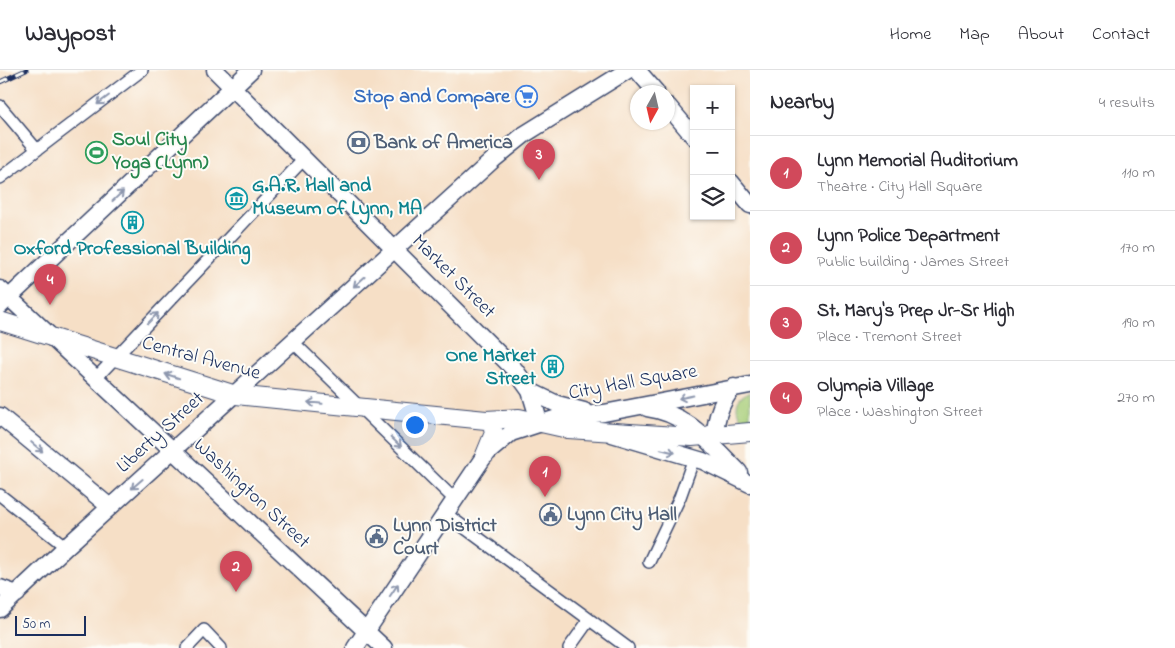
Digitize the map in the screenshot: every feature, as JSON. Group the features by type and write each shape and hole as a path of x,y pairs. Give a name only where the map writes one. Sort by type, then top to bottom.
{"main road":[{"name":"Market Street","path":"215,70 516,370 530,391 540,424"},
{"path":"3,297 234,88 251,70"},
{"name":"Liberty Street","path":"0,610 66,547 513,143 628,70"},
{"path":"637,70 650,85"},
{"path":"675,115 690,133"},
{"path":"735,187 750,205"},
{"name":"Washington Street","path":"3,297 49,336 174,451 384,648"},
{"name":"Central Avenue","path":"0,320 236,395 486,420"},
{"path":"711,464 710,440 721,407 742,386"},
{"name":"City Hall Square","path":"355,648 486,455 506,436 520,429 557,418 604,413 742,386"},
{"path":"530,391 569,408 604,413"},
{"path":"630,408 655,409 676,415 710,440 750,483"},
{"path":"0,416 110,507"},
{"name":"City Hall Square","path":"486,420 519,418 557,428 710,440 750,432"},
{"path":"486,420 492,424 494,431 486,455"},
{"path":"605,431 636,443 711,464 750,483"},
{"path":"0,588 17,594"}],"street":[{"path":"0,178 142,70"},
{"path":"0,106 37,150"},
{"path":"95,379 304,159"},
{"path":"293,342 455,500"},
{"path":"649,562 683,490 694,458"},
{"path":"0,494 66,547"},
{"path":"446,514 628,648"},
{"path":"570,648 590,620"},
{"path":"187,648 204,630 221,648"}],"green space":[{"path":"750,392 750,424 748,424 743,421 737,407 740,398"}],"railway":[{"path":"0,82 26,70"}],"place":[{"name":"Stop and Compare","path":"526,97"},
{"name":"Bank of America","path":"358,143"},
{"name":"Soul City Yoga (Lynn)","path":"96,152"},
{"name":"St. Mary's Prep Jr-Sr High","path":"539,180"},
{"name":"G.A.R. Hall and Museum of Lynn, MA","path":"236,198"},
{"name":"Oxford Professional Building","path":"132,223"},
{"name":"Olympia Village","path":"50,305"},
{"name":"One Market Street","path":"552,367"},
{"name":"Lynn Memorial Auditorium","path":"545,497"},
{"name":"Lynn City Hall","path":"551,515"},
{"name":"Lynn District Court","path":"377,537"},
{"name":"Lynn Police Department","path":"236,592"}]}
